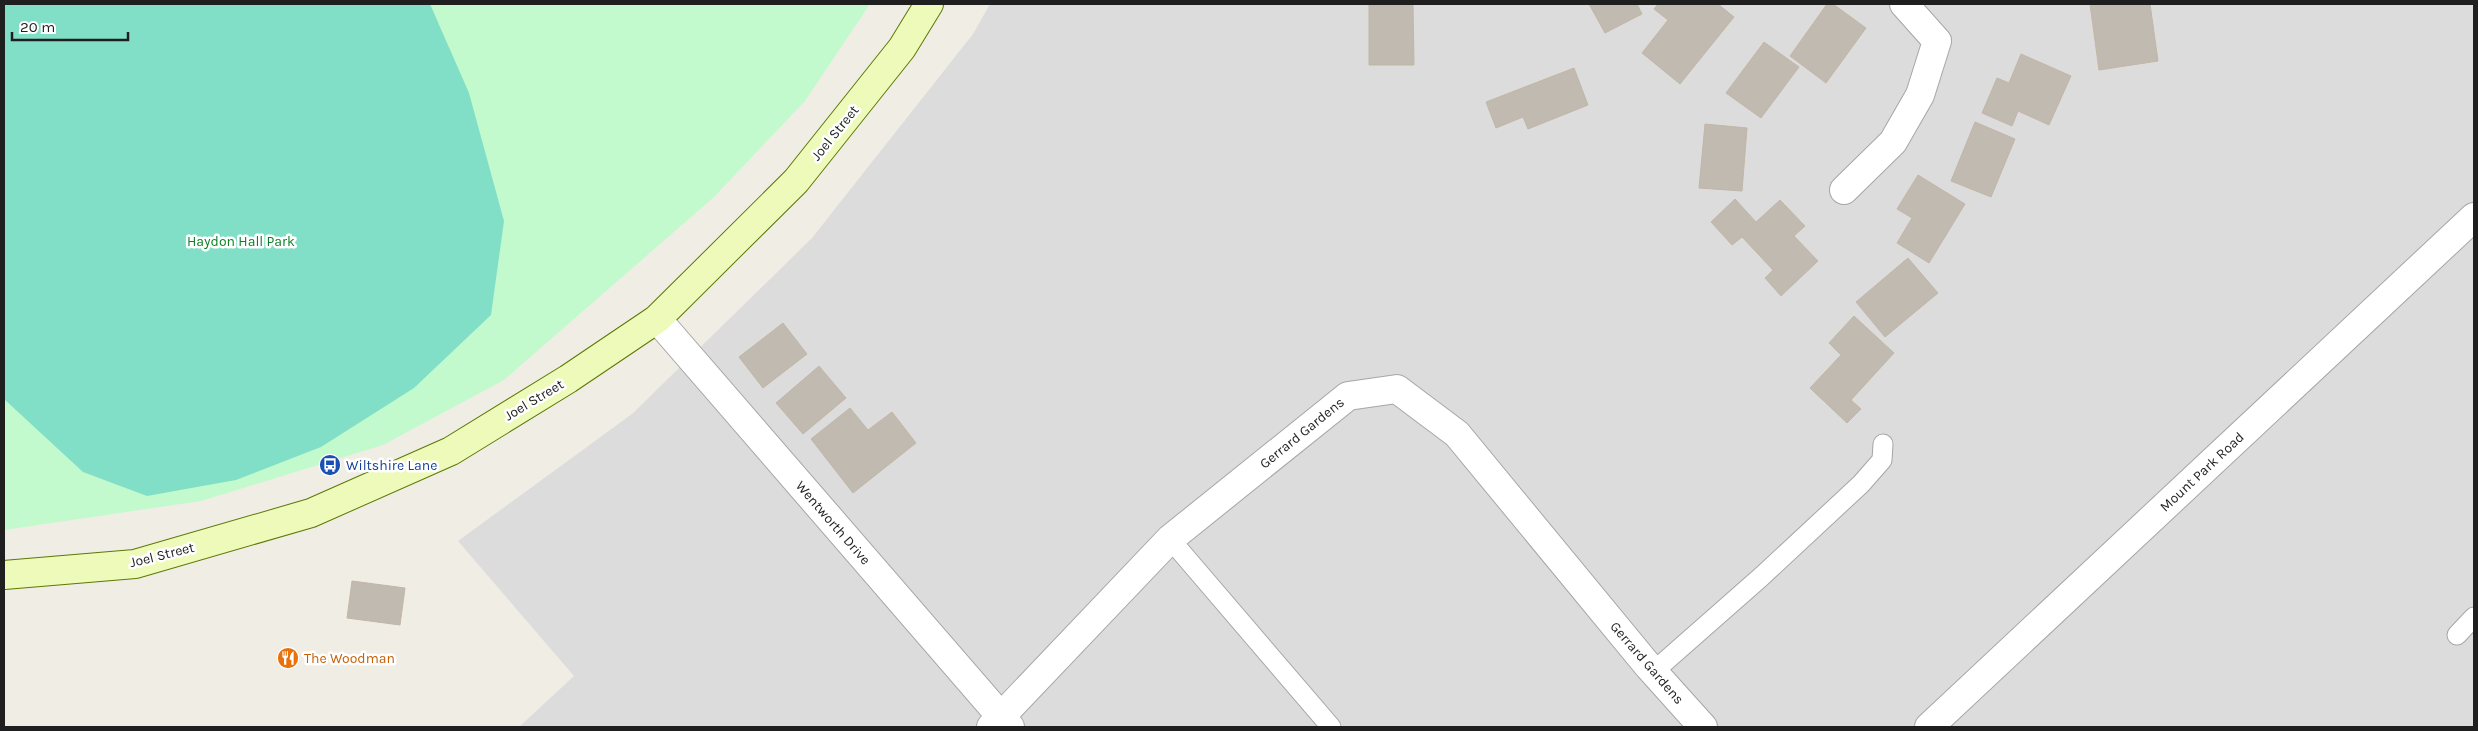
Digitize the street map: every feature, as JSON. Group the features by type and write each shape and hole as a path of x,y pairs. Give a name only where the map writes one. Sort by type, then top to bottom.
{"main road":[{"name":"Joel Street","path":"4,575 135,564 311,513 451,451 568,379 657,318 796,182 902,48 930,4"}],"street":[{"path":"1844,190 1893,142 1920,95 1937,41 1904,4"},
{"name":"Mount Park Road","path":"1929,727 2474,217"},
{"name":"Wentworth Drive","path":"657,318 1001,724"},
{"name":"Gerrard Gardens","path":"1001,724 1170,539 1348,396 1397,389 1457,434 1653,672 1703,727"}],"lane":[{"path":"1653,672 1761,577 1861,484 1882,460 1883,444"},
{"path":"1170,539 1331,727"},
{"path":"2457,635 2474,617"}],"shaded area":[{"path":"990,4 2474,4 2474,727 519,727 574,676 458,541 632,414 812,238 973,34"}],"green space":[{"name":"Haydon Hall Park","path":"4,4 870,4 805,101 714,197 504,380 383,445 201,501 4,530"},
{"name":"Haydon Hall Park","path":"4,4 430,4 469,93 504,221 491,315 414,388 321,447 236,480 147,496 83,472 4,399"}],"building":[{"path":"1369,4 1413,4 1414,65 1369,65"},
{"path":"1589,4 1637,4 1642,14 1605,33"},
{"path":"1658,4 1718,4 1734,17 1680,84 1642,53 1668,20 1654,9"},
{"path":"1827,4 1833,4 1866,28 1826,83 1790,56"},
{"path":"2090,4 2150,4 2158,61 2099,70"},
{"path":"1764,42 1799,67 1761,118 1726,93"},
{"path":"2021,54 2071,76 2049,125 2018,111 2012,126 1982,113 1997,78 2009,83"},
{"path":"1574,68 1588,105 1528,129 1523,117 1496,128 1486,102"},
{"path":"1975,122 2015,139 1991,197 1951,181"},
{"path":"1705,124 1747,128 1742,191 1699,188"},
{"path":"1918,175 1965,204 1929,263 1897,243 1912,218 1897,209"},
{"path":"1735,199 1756,222 1780,200 1805,226 1794,236 1818,261 1781,296 1765,278 1773,270 1742,237 1732,245 1711,222"},
{"path":"1908,258 1938,293 1885,337 1856,302"},
{"path":"1854,316 1894,353 1851,400 1861,409 1847,423 1810,388 1841,355 1829,343"},
{"path":"783,323 807,354 763,388 739,357"},
{"path":"819,366 846,398 803,434 776,403"},
{"path":"850,408 868,430 892,412 916,443 853,493 811,439"},
{"path":"352,581 405,588 400,625 347,618"}],"place":[{"name":"Wiltshire Lane","path":"330,465"},
{"name":"The Woodman","path":"288,658"}]}
